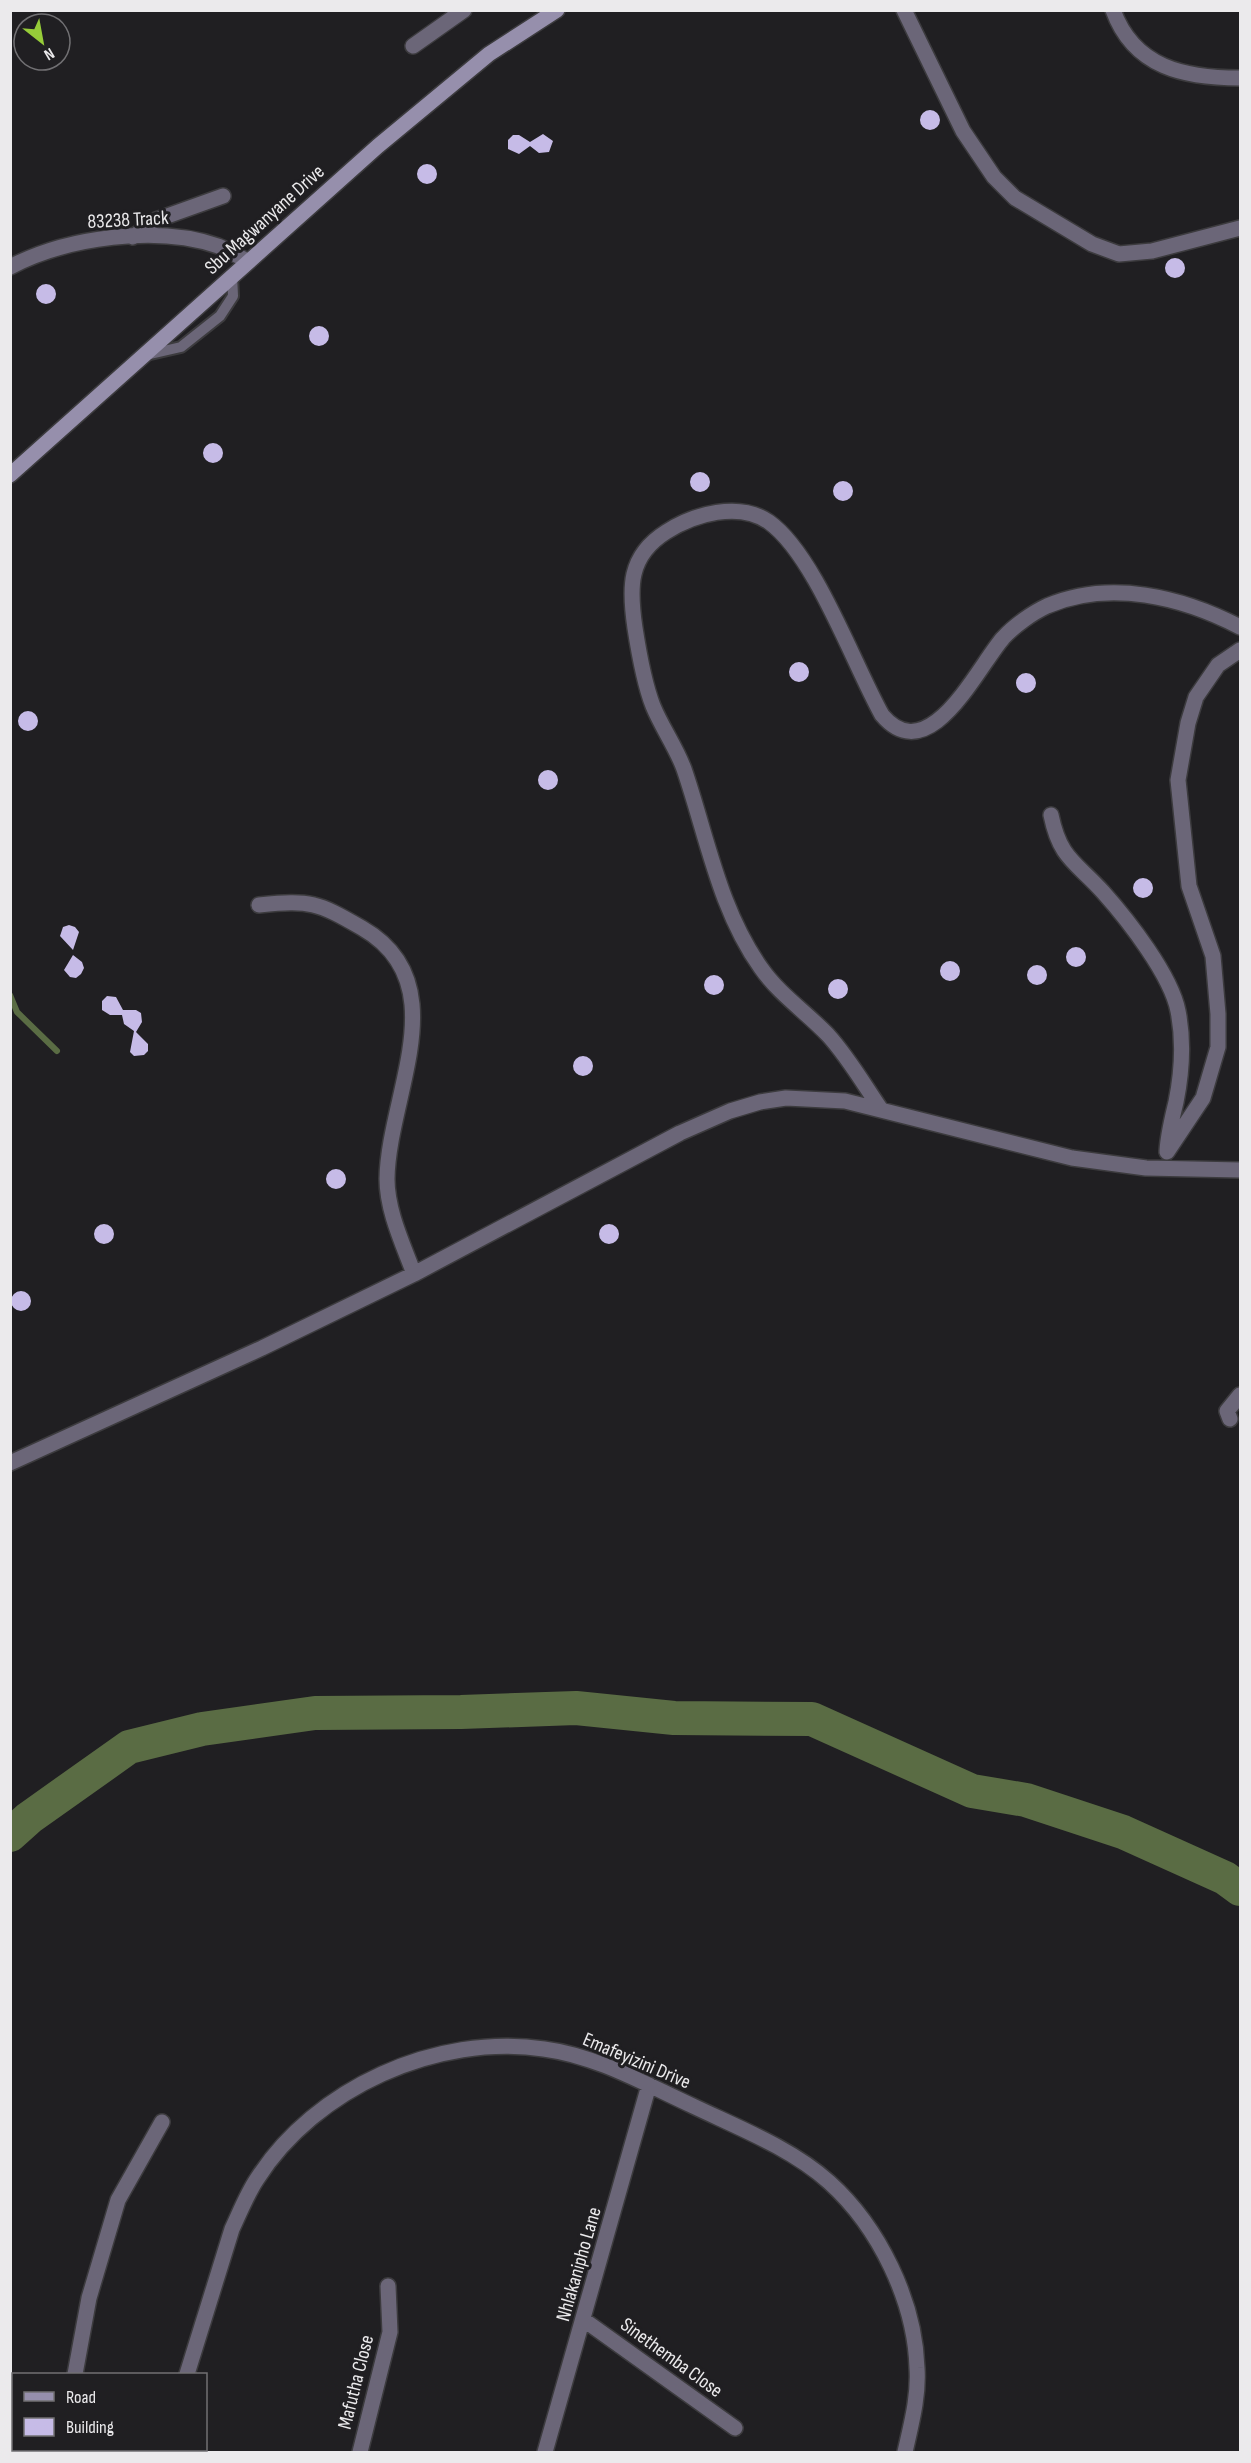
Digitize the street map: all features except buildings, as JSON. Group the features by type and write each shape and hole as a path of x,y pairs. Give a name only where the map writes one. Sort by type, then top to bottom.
{"main road":[{"name":"Sbu Magwanyane Drive","path":"10,475 378,146 489,54 557,10"}],"street":[{"path":"413,45 464,10"},
{"path":"904,10 922,54 963,131 994,177 1015,198 1092,244 1119,254 1152,251 1240,228"},
{"path":"1113,10 1125,35 1150,61 1175,69 1240,78"},
{"path":"133,237 156,220 223,196"},
{"name":"83238 Track","path":"10,267 60,247 101,239 133,237 189,238 220,247 247,261"},
{"path":"880,1107 843,1052 762,969 745,944 728,910 679,756 652,704 646,680 635,628 632,592 633,571 641,555 656,538 673,527 705,514 728,511 766,520 792,544 808,569 882,714 892,726 901,730 918,730 941,718 960,698 1004,636 1045,607 1072,597 1131,593 1192,605 1240,627"},
{"path":"1167,1152 1203,1098 1218,1047 1218,1014 1213,956 1189,886 1178,780 1188,723 1196,697 1218,665 1240,650"},
{"path":"1051,815 1062,850 1103,892 1164,973 1173,992 1181,1030 1181,1057 1180,1078 1167,1152 1168,1169"},
{"path":"259,905 289,902 319,904 374,935 396,957 405,973 414,1012 411,1052 390,1143 388,1198 414,1274"},
{"path":"10,1463 262,1348 414,1274 680,1133 730,1111 786,1098 827,1099 880,1107 977,1135 1072,1158 1116,1165 1168,1169 1240,1170"},
{"path":"1230,1419 1227,1411 1240,1395"},
{"name":"Emafeyizini Drive","path":"187,2373 232,2229 256,2180 290,2139 338,2098 391,2070 438,2054 495,2045 543,2048 572,2054 649,2085 792,2156 828,2181 867,2226 895,2276 914,2338 918,2369 916,2397 905,2452"},
{"name":"Nhlakanipho Lane","path":"545,2452 649,2085"},
{"path":"75,2373 89,2298 118,2200 162,2122"},
{"name":"Mafutha Close","path":"360,2452 390,2332 388,2286"},
{"name":"Sinethemba Close","path":"584,2320 735,2428"}],"lane":[{"path":"143,355 181,347 220,316 233,296 232,275"}],"waterway":[{"path":"10,995 17,1012 57,1051"},
{"path":"10,1835 29,1818 129,1747 202,1729 315,1713 576,1708 674,1718 812,1719 972,1791 1026,1800 1123,1832 1225,1878 1240,1889"}]}
